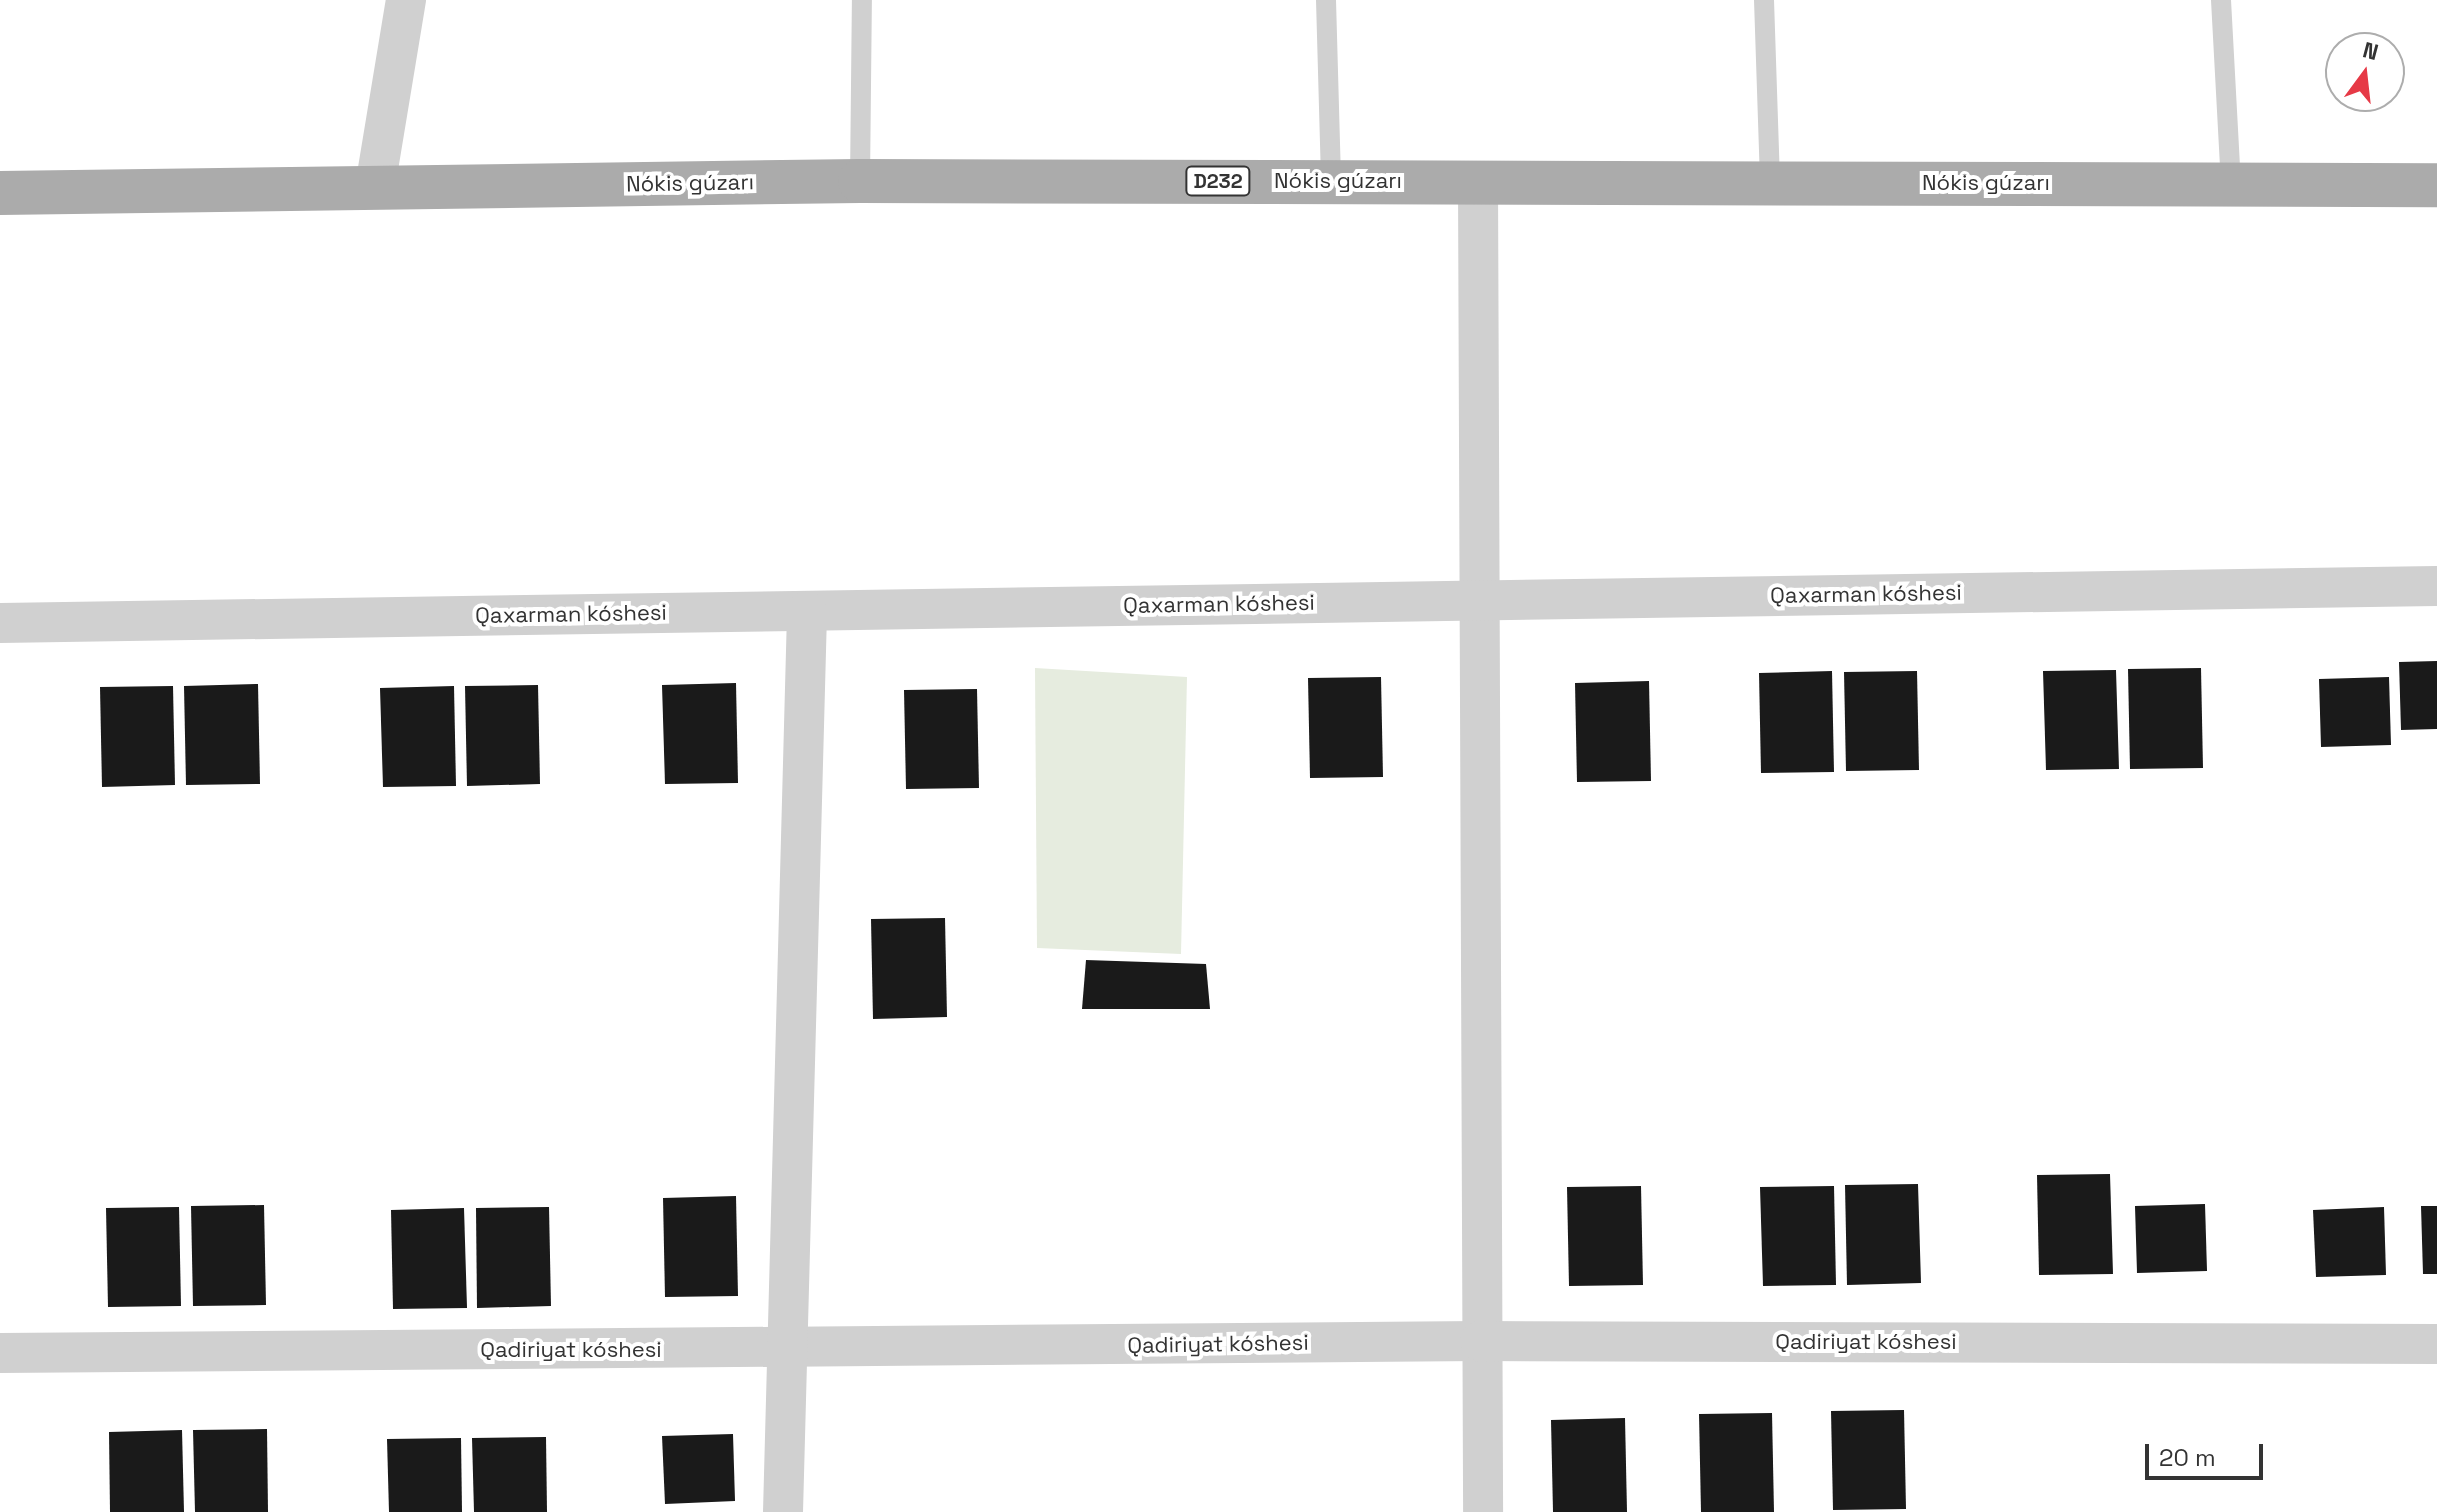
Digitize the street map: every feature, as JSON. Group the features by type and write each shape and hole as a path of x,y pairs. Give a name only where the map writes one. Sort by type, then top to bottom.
{"main road":[{"name":"Nókis gúzarı","path":"0,193 860,181 2437,185"}],"street":[{"path":"375,187 406,0"},
{"path":"1478,181 1483,1512"},
{"name":"Qaxarman kóshesi","path":"0,623 2437,586"},
{"path":"783,1512 790,1349 807,611"},
{"name":"Qadiriyat kóshesi","path":"0,1353 790,1349 1480,1341 2437,1344"}],"lane":[{"path":"860,181 862,0"},
{"path":"1326,0 1331,180"},
{"path":"1764,0 1770,182"},
{"path":"2221,0 2231,183"}],"shaded area":[{"path":"1035,668 1187,677 1181,954 1037,948"}],"building":[{"path":"2437,661 2437,729 2401,730 2399,662"},
{"path":"2201,668 2203,768 2130,769 2128,669"},
{"path":"2116,670 2119,769 2046,770 2043,671"},
{"path":"1832,671 1834,772 1761,773 1759,673"},
{"path":"1917,671 1919,770 1846,771 1844,672"},
{"path":"1381,677 1383,777 1310,778 1308,678"},
{"path":"2389,677 2391,745 2321,747 2319,679"},
{"path":"1649,681 1651,781 1577,782 1575,683"},
{"path":"736,683 738,783 665,784 662,685"},
{"path":"258,684 260,784 186,785 184,686"},
{"path":"538,685 540,784 467,786 465,686"},
{"path":"173,686 175,785 102,787 100,687"},
{"path":"454,686 456,786 383,787 380,688"},
{"path":"977,689 979,788 906,789 904,690"},
{"path":"945,918 947,1017 873,1019 871,919"},
{"path":"1086,960 1206,964 1210,1009 1082,1009"},
{"path":"2110,1174 2113,1274 2039,1275 2037,1175"},
{"path":"1918,1184 1921,1283 1847,1285 1845,1185"},
{"path":"1641,1186 1643,1285 1569,1286 1567,1187"},
{"path":"1834,1186 1836,1285 1763,1286 1760,1187"},
{"path":"736,1196 738,1296 665,1297 663,1198"},
{"path":"2205,1204 2207,1271 2137,1273 2135,1206"},
{"path":"264,1205 266,1305 193,1306 191,1206"},
{"path":"2421,1206 2437,1206 2437,1274 2423,1274"},
{"path":"179,1207 181,1306 108,1307 106,1208"},
{"path":"549,1207 551,1306 477,1308 476,1208"},
{"path":"2384,1207 2386,1275 2316,1277 2313,1210"},
{"path":"464,1208 467,1308 393,1309 391,1210"},
{"path":"1904,1410 1906,1509 1833,1510 1831,1411"},
{"path":"1772,1413 1774,1512 1701,1512 1699,1414"},
{"path":"1625,1418 1627,1512 1553,1512 1551,1420"},
{"path":"267,1429 268,1512 195,1512 193,1430"},
{"path":"182,1430 184,1512 110,1512 109,1432"},
{"path":"733,1434 735,1501 665,1504 662,1436"},
{"path":"546,1437 547,1512 474,1512 472,1438"},
{"path":"461,1438 462,1512 389,1512 387,1439"}]}
